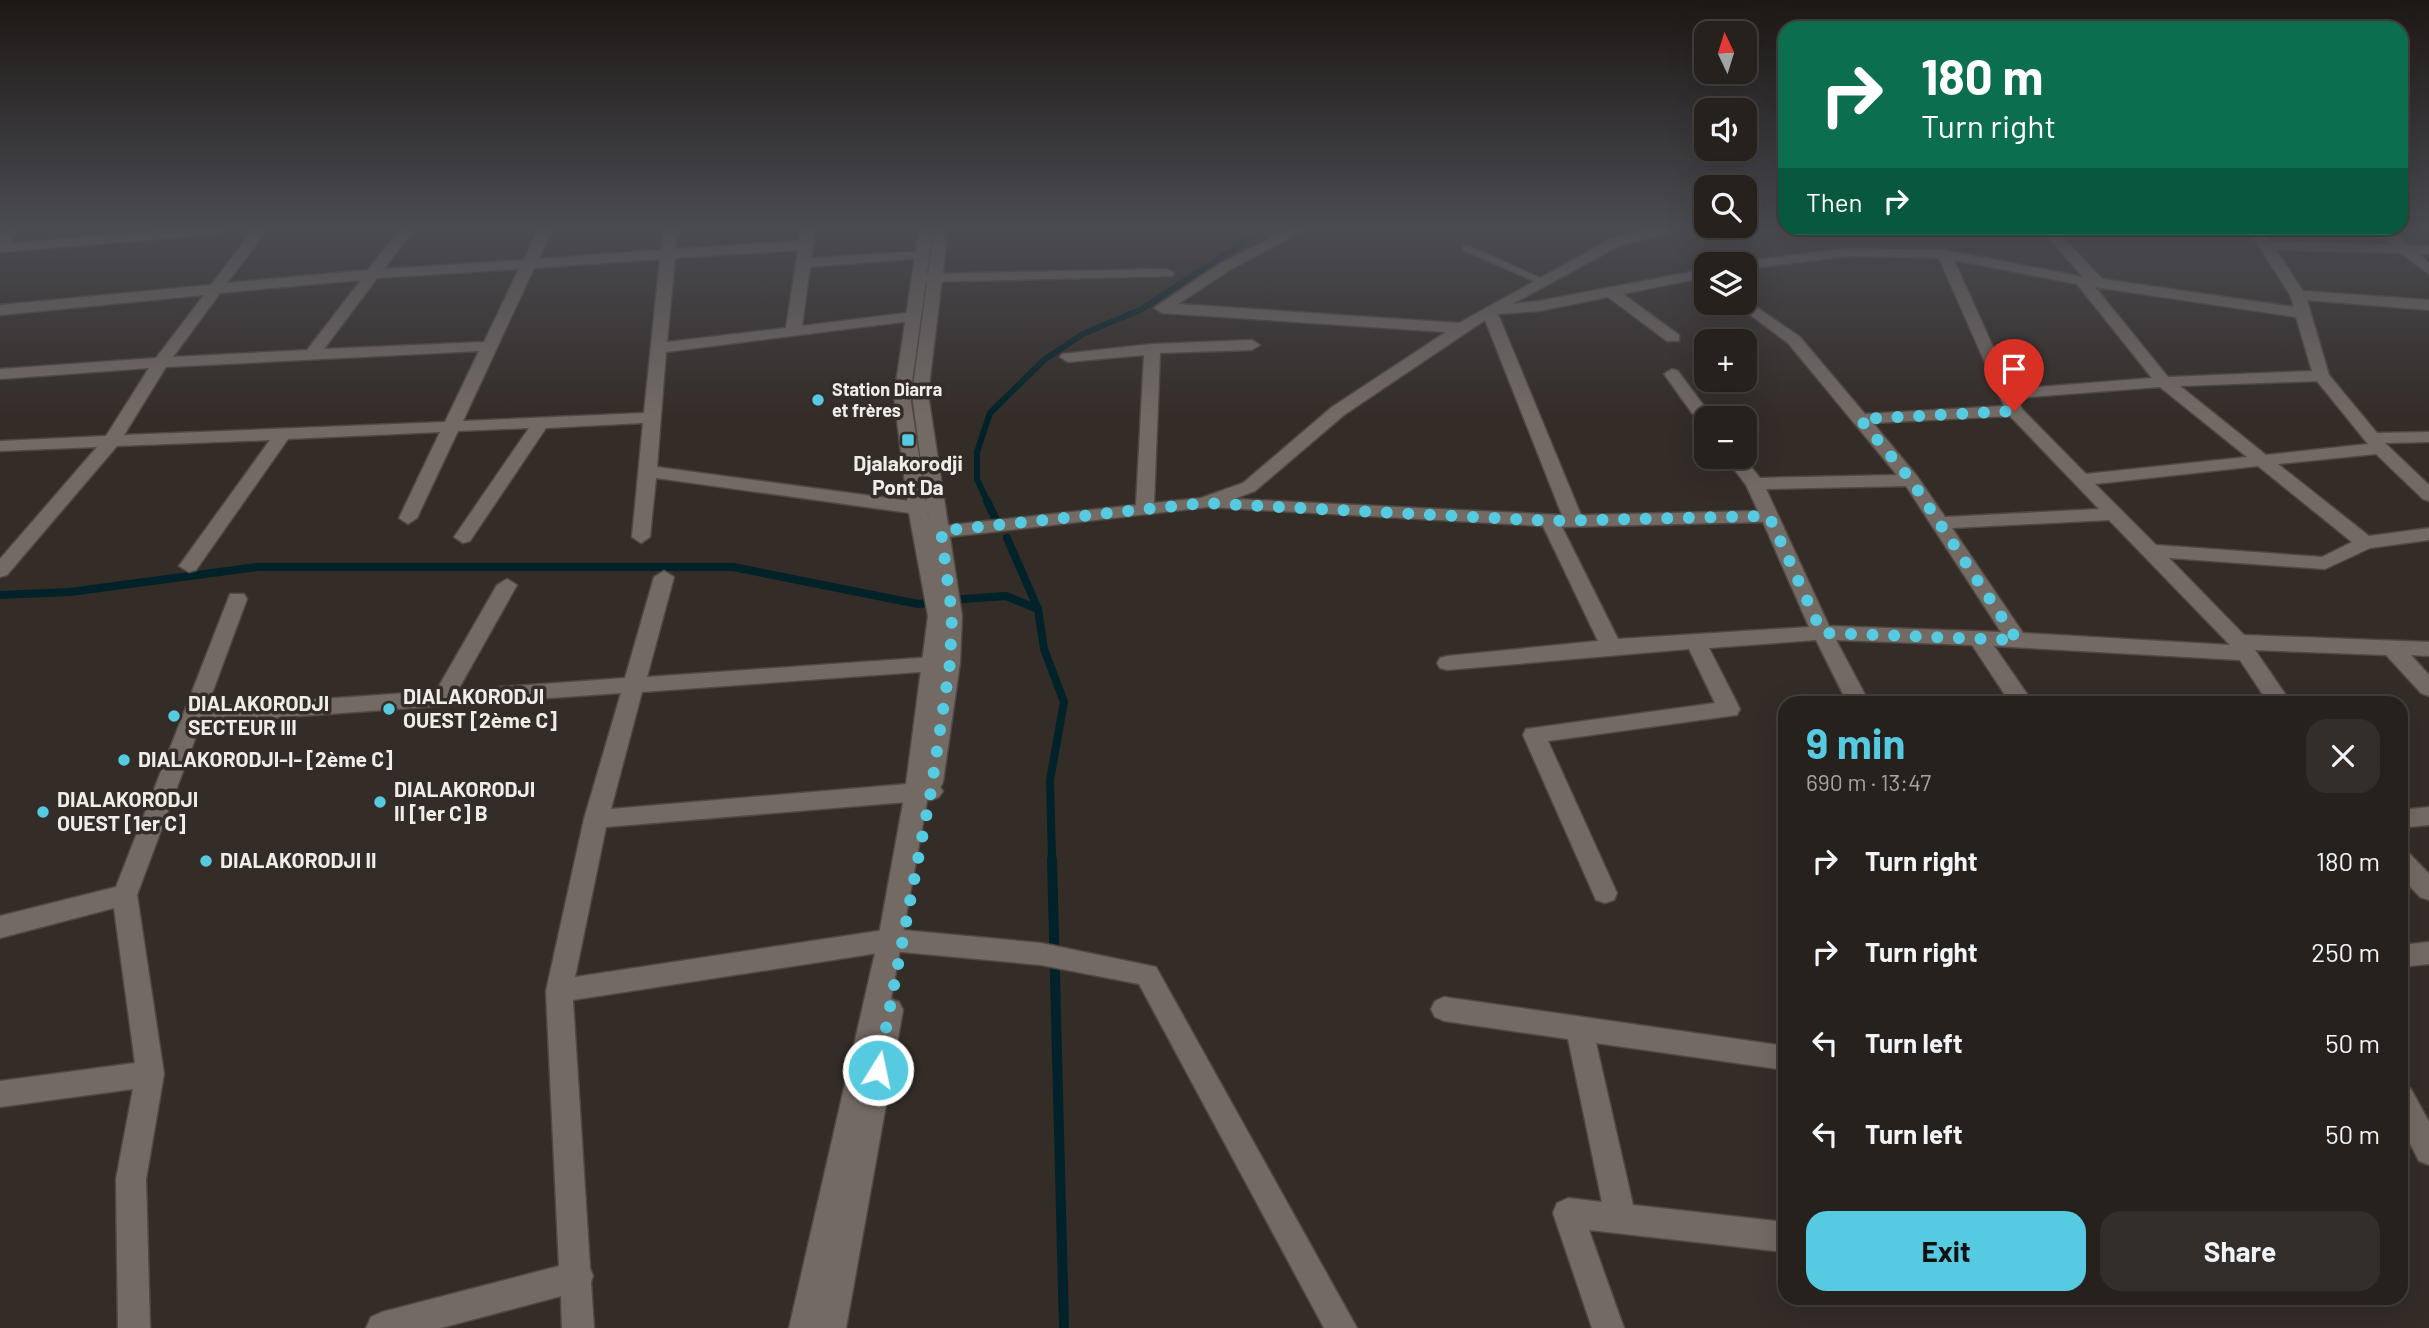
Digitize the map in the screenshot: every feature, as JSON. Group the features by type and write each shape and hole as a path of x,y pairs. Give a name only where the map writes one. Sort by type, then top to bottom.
{"street":[{"path":"0,310 185,292"},
{"path":"0,571 112,441 161,362 214,292"},
{"path":"312,354 359,292"},
{"path":"408,517 516,292"},
{"path":"641,537 664,292"},
{"path":"793,331 800,292"},
{"path":"922,292 913,317 902,396 922,534 940,582"},
{"path":"830,1328 924,792 941,663 945,616 940,582 941,531 920,394 926,292"},
{"path":"1186,292 1162,308 1460,328"},
{"path":"1204,503 1250,487 1338,411 1460,328 1522,292"},
{"path":"1489,310 1539,306 1623,292"},
{"path":"1961,292 2011,403 2081,480 2243,648 2276,696"},
{"path":"2097,292 2164,382 2365,543"},
{"path":"2159,292 2303,313"},
{"path":"2296,292 2320,376 2376,443 2429,495"},
{"path":"1613,294 1673,338"},
{"path":"2298,295 2429,305"},
{"path":"1489,310 1574,521"},
{"path":"1757,314 1794,340 1911,480 2017,640"},
{"path":"659,348 913,317"},
{"path":"1068,357 1152,349 1252,345"},
{"path":"0,374 161,362 490,346"},
{"path":"1145,509 1152,349"},
{"path":"1671,374 1695,406"},
{"path":"1860,419 2011,403 2164,382 2320,376"},
{"path":"0,446 652,418"},
{"path":"463,537 541,423"},
{"path":"190,566 283,434"},
{"path":"2081,480 2262,461 2429,437"},
{"path":"1743,469 1755,484 1822,633 1855,696"},
{"path":"647,471 917,509 937,506"},
{"path":"1755,484 1911,480"},
{"path":"922,534 1204,503 1550,521 1769,516"},
{"path":"1939,523 2114,514"},
{"path":"1550,521 1611,647"},
{"path":"2151,551 2325,563 2365,543 2429,534"},
{"path":"578,1328 578,1276 559,991 596,819 664,577"},
{"path":"443,698 507,585"},
{"path":"134,1328 131,1179 150,1074 125,895 237,599"},
{"path":"1447,663 1611,647 1822,633 2243,648 2429,649"},
{"path":"1978,638 2018,696"},
{"path":"1605,893 1534,735 1729,709 1696,642"},
{"path":"2392,648 2429,688"},
{"path":"193,716 941,663"},
{"path":"596,819 924,792"},
{"path":"2408,818 2429,816"},
{"path":"2408,868 2429,890"},
{"path":"0,927 125,895"},
{"path":"805,1328 897,940"},
{"path":"559,991 897,940 1041,954 1147,975 1341,1328"},
{"path":"2408,955 2429,953"},
{"path":"1444,1009 1778,1057"},
{"path":"1579,1028 1621,1219"},
{"path":"0,1094 150,1074"},
{"path":"2408,1111 2429,1151"},
{"path":"1608,1328 1568,1213 1778,1236"},
{"path":"382,1328 578,1276"}],"waterway":[{"path":"988,503 977,479 977,452 990,413 1044,360 1083,334 1142,309 1168,292"},
{"path":"987,501 996,520"},
{"path":"1007,538 1038,609"},
{"path":"0,595 70,592 257,567 733,567 918,604 936,602"},
{"path":"949,600 1006,596 1038,609"},
{"path":"1038,609 1044,649 1064,702 1050,780 1052,860"},
{"path":"1052,859 1064,1328"}],"place":[{"name":"Station Diarra et frères","path":"818,400"},
{"name":"Djalakorodji Pont Da","path":"908,440"},
{"name":"DIALAKORODJI OUEST [2ème C]","path":"389,709"},
{"name":"DIALAKORODJI SECTEUR III","path":"174,716"},
{"name":"DIALAKORODJI-I- [2ème C]","path":"124,760"},
{"name":"DIALAKORODJI II [1er C] B","path":"380,802"},
{"name":"DIALAKORODJI OUEST [1er C]","path":"43,812"},
{"name":"DIALAKORODJI II","path":"206,861"}],"route":[{"path":"878,1070 931,791 950,663 952,615 941,531 1204,503 1550,521 1769,516 1822,633 2017,640 1911,480 1860,419 2014,411"}]}
